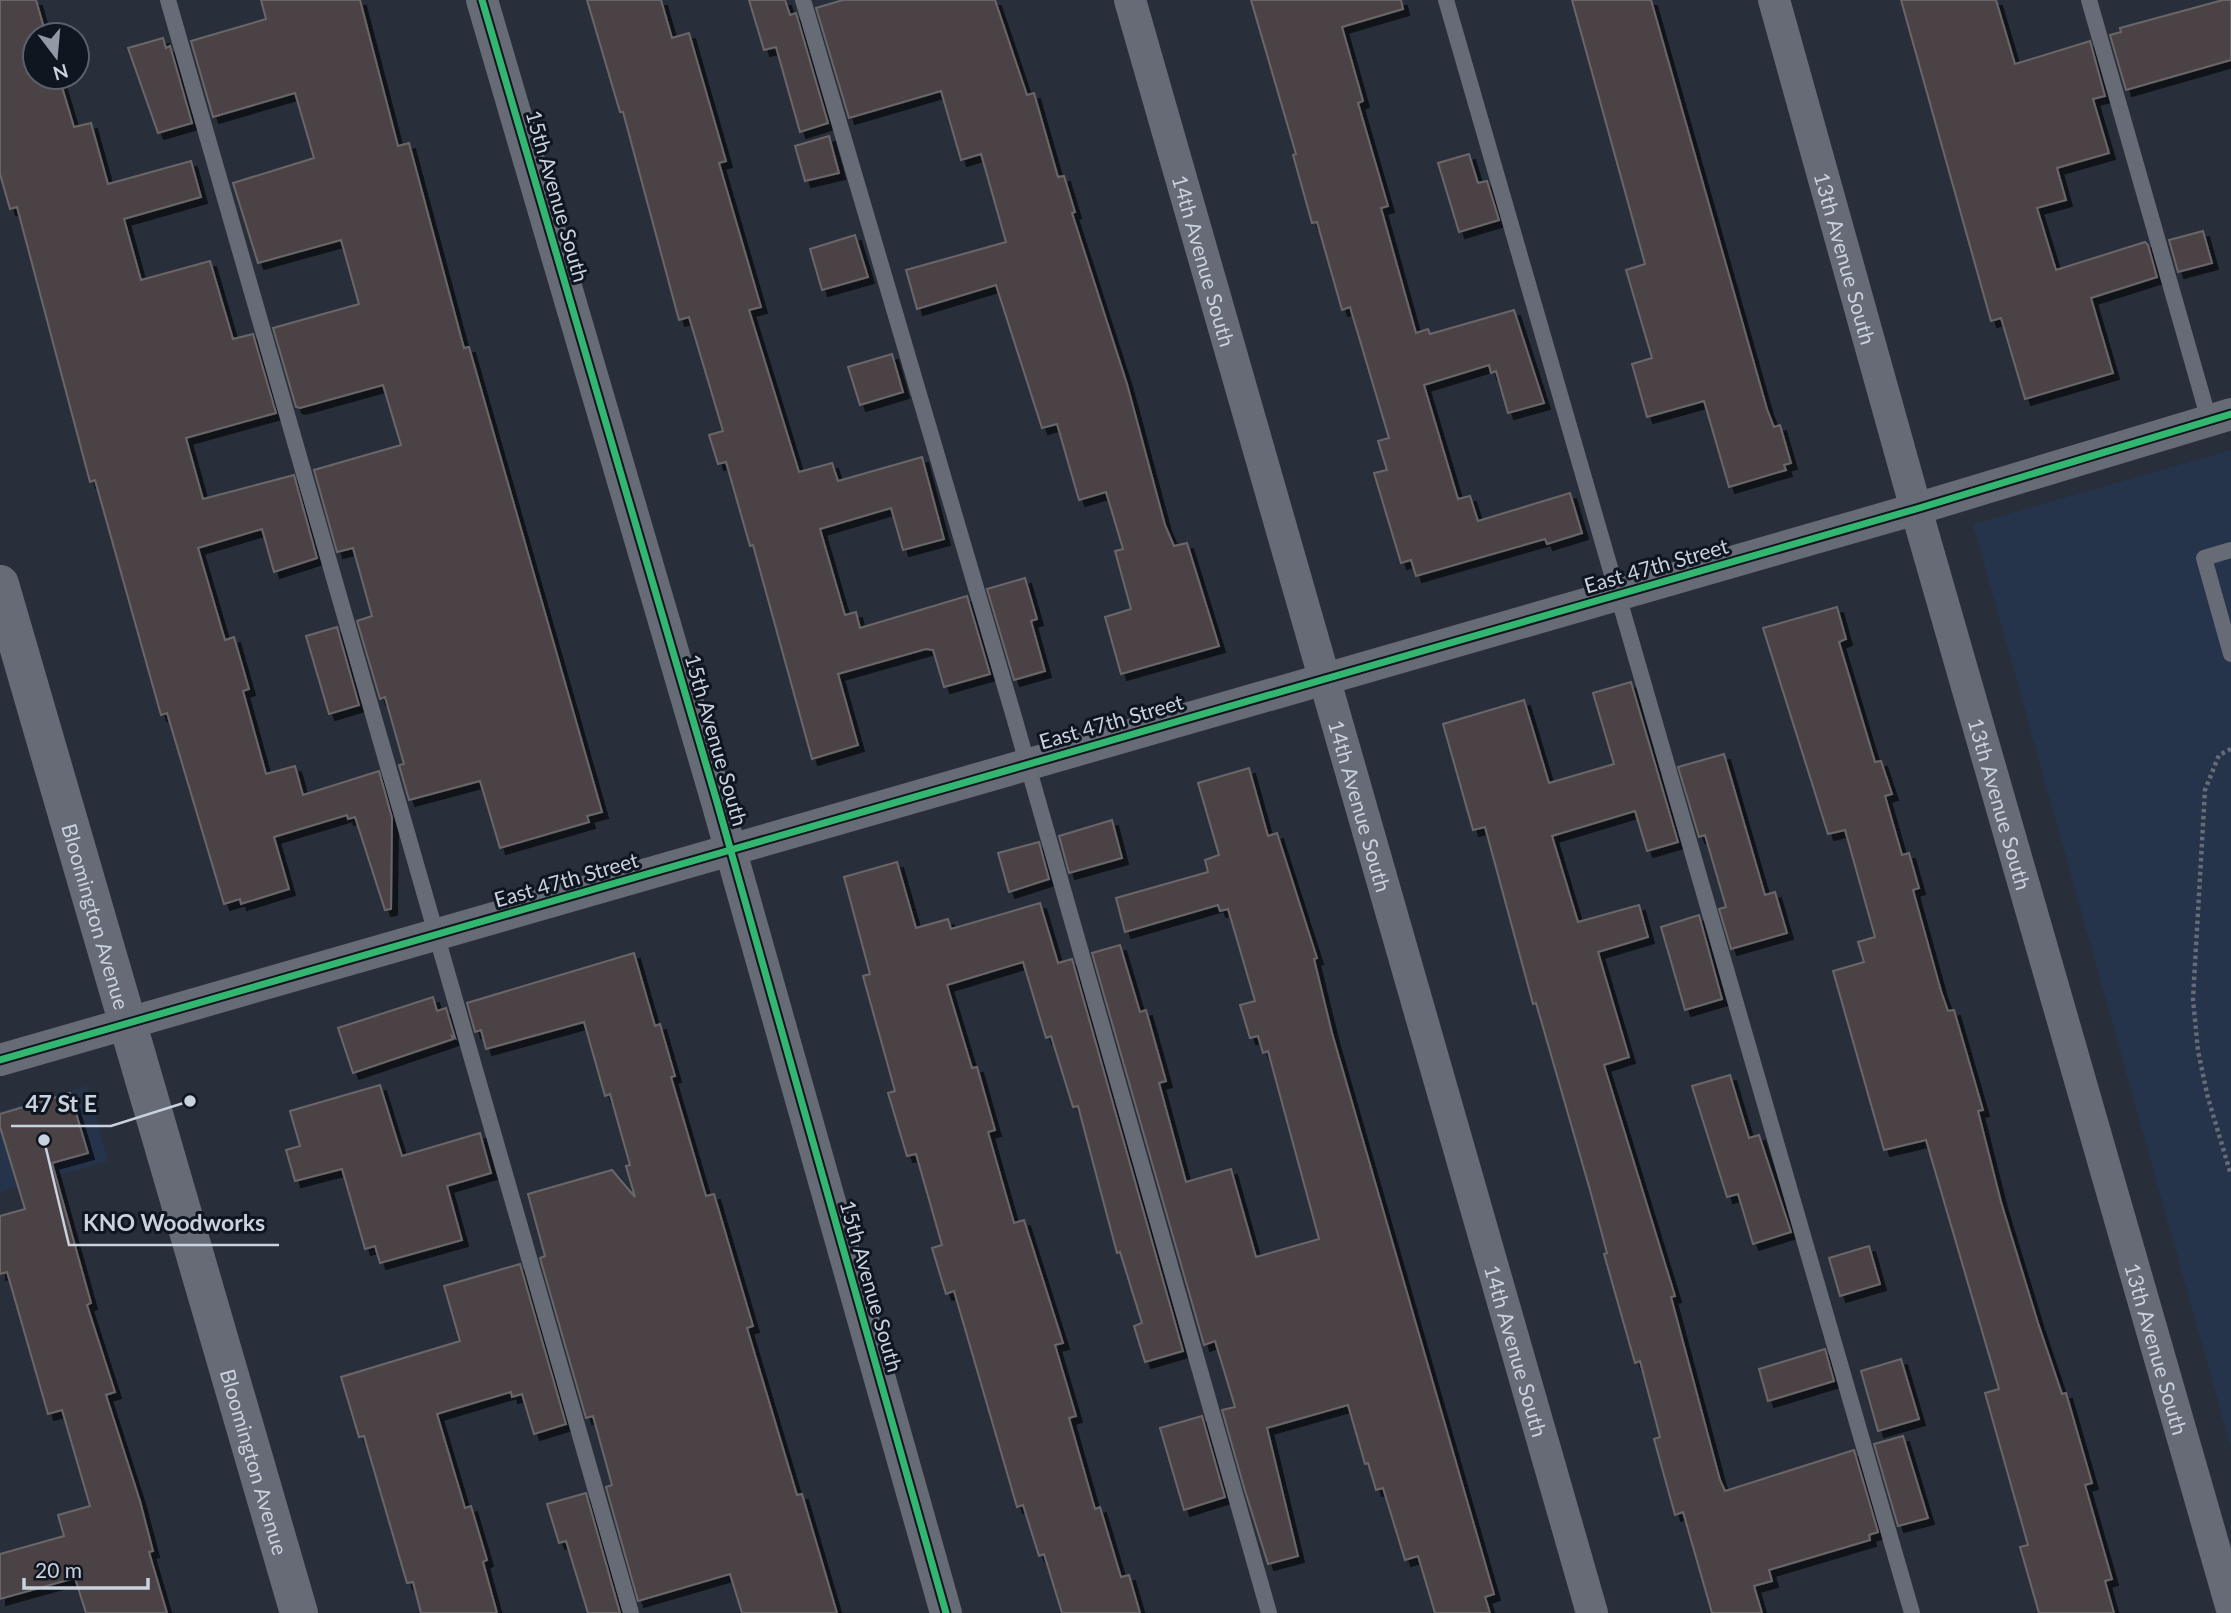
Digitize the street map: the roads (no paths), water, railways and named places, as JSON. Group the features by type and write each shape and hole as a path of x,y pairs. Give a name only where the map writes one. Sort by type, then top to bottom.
{"street":[{"name":"15th Avenue South","path":"482,0 730,849 946,1613"},
{"name":"14th Avenue South","path":"1130,0 1592,1613"},
{"name":"13th Avenue South","path":"1774,0 1916,509 2231,1606"},
{"name":"East 47th Street","path":"0,1060 1916,509 2220,417"},
{"name":"Bloomington Avenue","path":"0,584 299,1613"}],"lane":[{"path":"167,0 631,1613"},
{"path":"803,0 1027,763 1269,1613"},
{"path":"1446,0 1912,1613"},
{"path":"2089,0 2220,417"},
{"path":"2231,550 2204,558 2231,654"}],"place":[{"name":"47 St E","path":"190,1101"},
{"name":"KNO Woodworks","path":"44,1140"}]}
